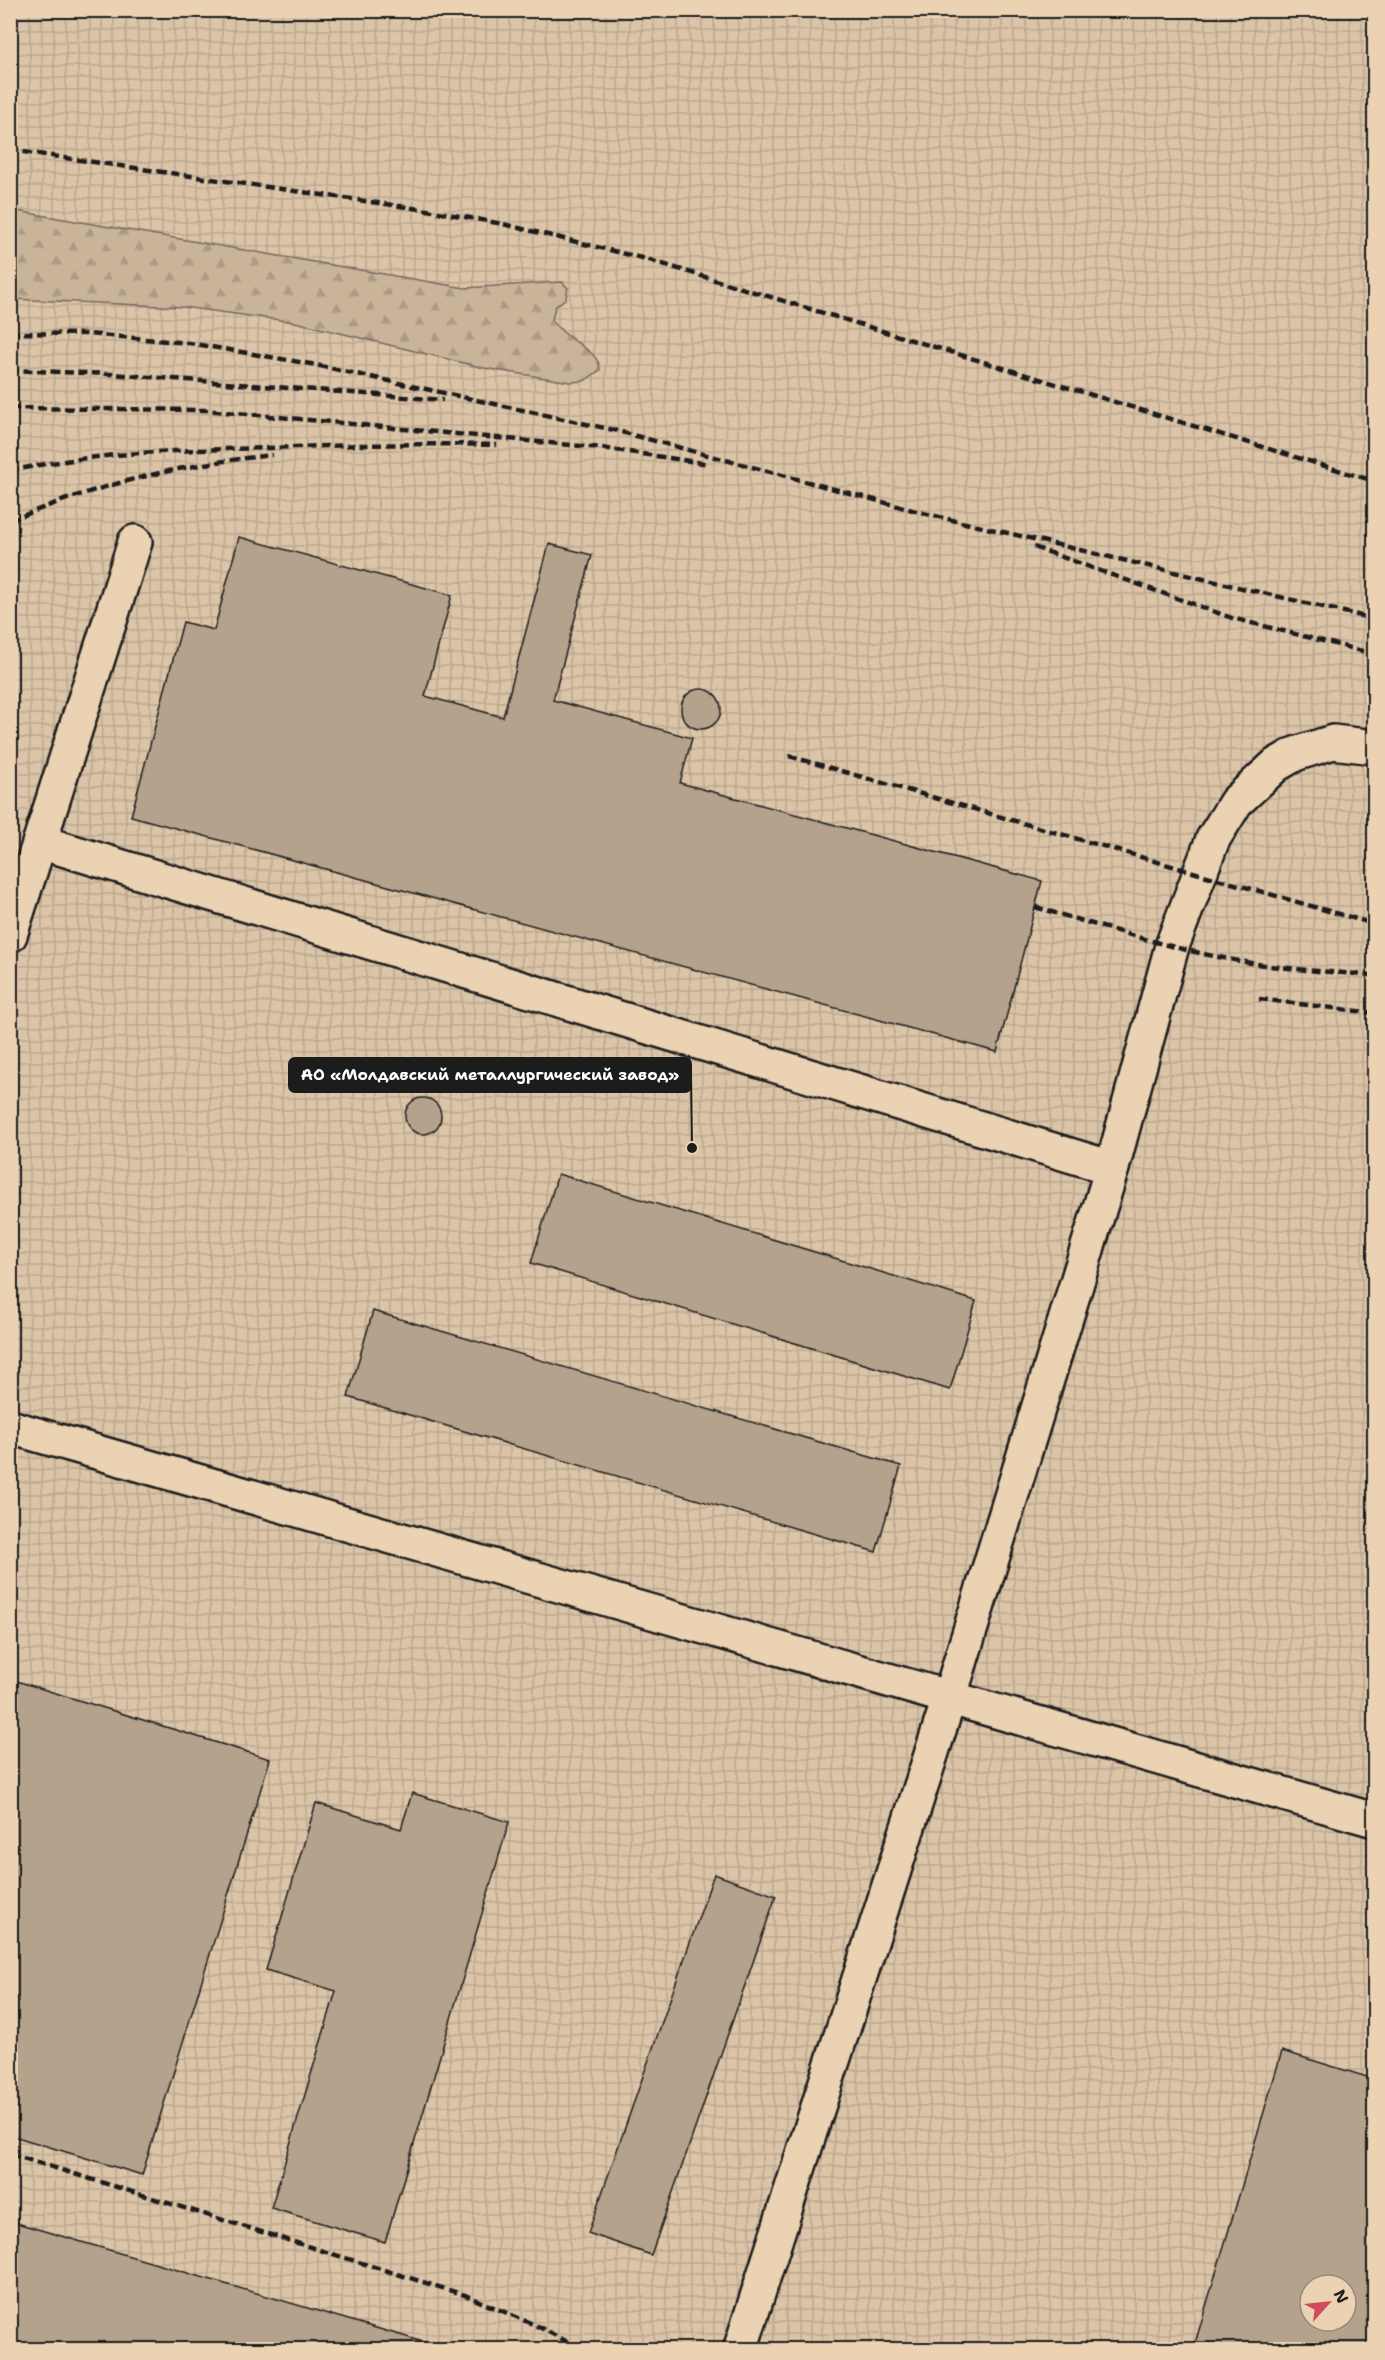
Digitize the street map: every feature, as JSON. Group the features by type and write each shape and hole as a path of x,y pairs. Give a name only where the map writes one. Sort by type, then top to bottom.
{"lane":[{"path":"10,935 135,542"},
{"path":"740,2349 949,1699 1112,1168 1172,946 1223,820 1263,774 1295,754 1334,742 1374,747"},
{"path":"40,842 1112,1168"},
{"path":"10,1427 1374,1820"}],"shaded area":[{"path":"11,11 1374,11 1374,2349 11,2350"}],"green space":[{"path":"11,210 465,288 562,282 568,288 566,298 555,307 552,320 565,334 594,356 600,370 584,381 570,382 484,368 295,322 183,307 11,299"}],"building":[{"path":"239,537 452,595 425,696 503,717 549,544 592,555 553,700 692,738 680,783 1042,881 997,1052 131,816 183,622 214,630"},
{"path":"701,689 709,690 715,695 720,701 720,717 715,723 709,728 701,729 693,728 687,723 682,717 681,709 682,701 687,695 693,690"},
{"path":"423,1098 436,1103 441,1116 436,1129 423,1134 410,1129 405,1116 410,1103"},
{"path":"558,1174 976,1301 950,1390 531,1263"},
{"path":"373,1311 901,1466 876,1552 348,1397"},
{"path":"10,1679 270,1759 142,2175 10,2135"},
{"path":"412,1793 509,1822 385,2242 271,2208 336,1991 266,1970 316,1803 401,1829"},
{"path":"714,1874 776,1896 651,2255 588,2233"},
{"path":"1282,2051 1374,2079 1374,2350 1193,2350"},
{"path":"10,2221 451,2350 10,2350"}],"railway":[{"path":"10,150 427,210 503,224 646,259 1374,481"},
{"path":"10,333 89,334 189,343 311,364 614,430 931,515 1374,619"},
{"path":"10,370 111,374 443,400"},
{"path":"10,408 206,410 602,448 709,464"},
{"path":"10,471 74,460 172,451 383,445 497,445"},
{"path":"10,521 107,486 204,464 272,455"},
{"path":"1034,547 1232,618 1374,654"},
{"path":"789,756 1374,924"},
{"path":"1035,907 1209,955 1287,968 1374,975"},
{"path":"1259,999 1374,1013"},
{"path":"10,2154 465,2295 535,2325 583,2350"}],"place":[{"name":"АО «Молдавский металлургический завод»","path":"692,1148"}]}
